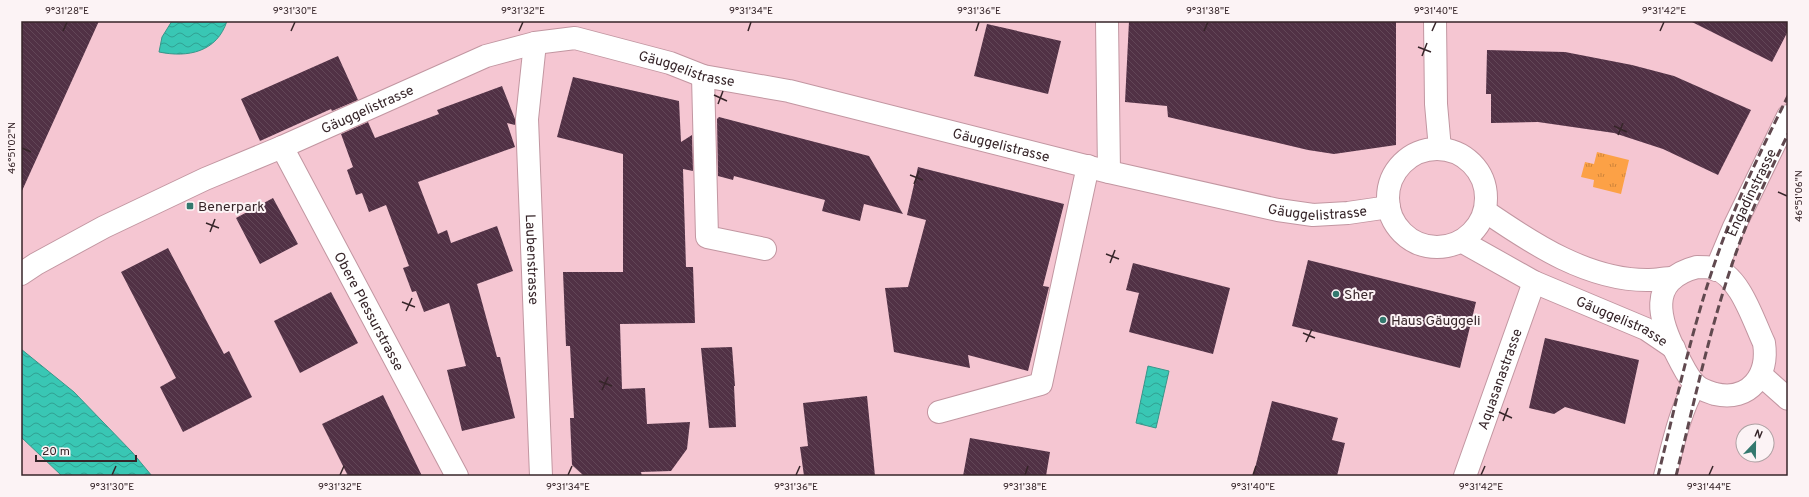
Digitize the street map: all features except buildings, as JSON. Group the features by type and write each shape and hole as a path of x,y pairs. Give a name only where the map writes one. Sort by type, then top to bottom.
{"street":[{"path":"1107,21 1109,172"},
{"path":"1435,21 1436,104 1440,149"},
{"name":"Gäuggelistrasse","path":"21,274 36,264 111,224 205,179 282,147 486,56 535,43 576,29 703,76 788,91 1109,172 1278,210 1313,215 1348,213 1389,207"},
{"name":"Laubenstrasse","path":"535,43 527,118 541,476"},
{"path":"703,76 707,238 764,249"},
{"name":"Engadinstrasse","path":"1716,270 1734,227 1788,116"},
{"name":"Obere Plessurstrasse","path":"282,147 457,476"},
{"path":"1440,149 1456,153 1472,162 1482,177 1486,194 1485,211 1480,223 1472,233 1462,241 1444,247 1425,246 1408,238 1396,224 1389,207 1389,190 1395,173 1406,160 1422,151 1440,149"},
{"path":"939,412 1041,384 1088,166"},
{"path":"1485,211 1526,238 1576,264 1616,277 1649,280 1673,278"},
{"name":"Gäuggelistrasse","path":"1462,241 1534,282 1646,329 1674,348"},
{"path":"1697,267 1716,270 1728,276 1737,285 1764,344 1766,354 1761,375 1750,388 1736,394 1722,396 1708,392 1695,384 1674,348 1661,314 1661,301 1665,289 1673,278 1686,270 1697,267"},
{"name":"Aquasanastrasse","path":"1465,476 1534,282"},
{"path":"1761,375 1788,399"},
{"path":"1665,476 1676,431 1687,399 1695,384"}],"green space":[{"path":"1597,152 1629,160 1621,194 1593,187 1594,180 1581,177 1585,162 1594,164"}],"water":[{"path":"172,21 227,21 216,40 209,46 191,53 170,54 159,52 162,37"},
{"path":"21,349 74,392 132,452 152,476 62,476 21,437"},
{"path":"1148,366 1169,371 1156,428 1136,423"}],"railway":[{"path":"1658,476 1690,346 1713,268 1729,224 1748,180 1788,96"},
{"path":"1676,476 1714,323 1732,263 1753,209 1788,134"}],"place":[{"name":"Benerpark","path":"190,206"},
{"name":"Sher","path":"1336,294"},
{"name":"Haus Gäuggeli","path":"1383,320"}]}
